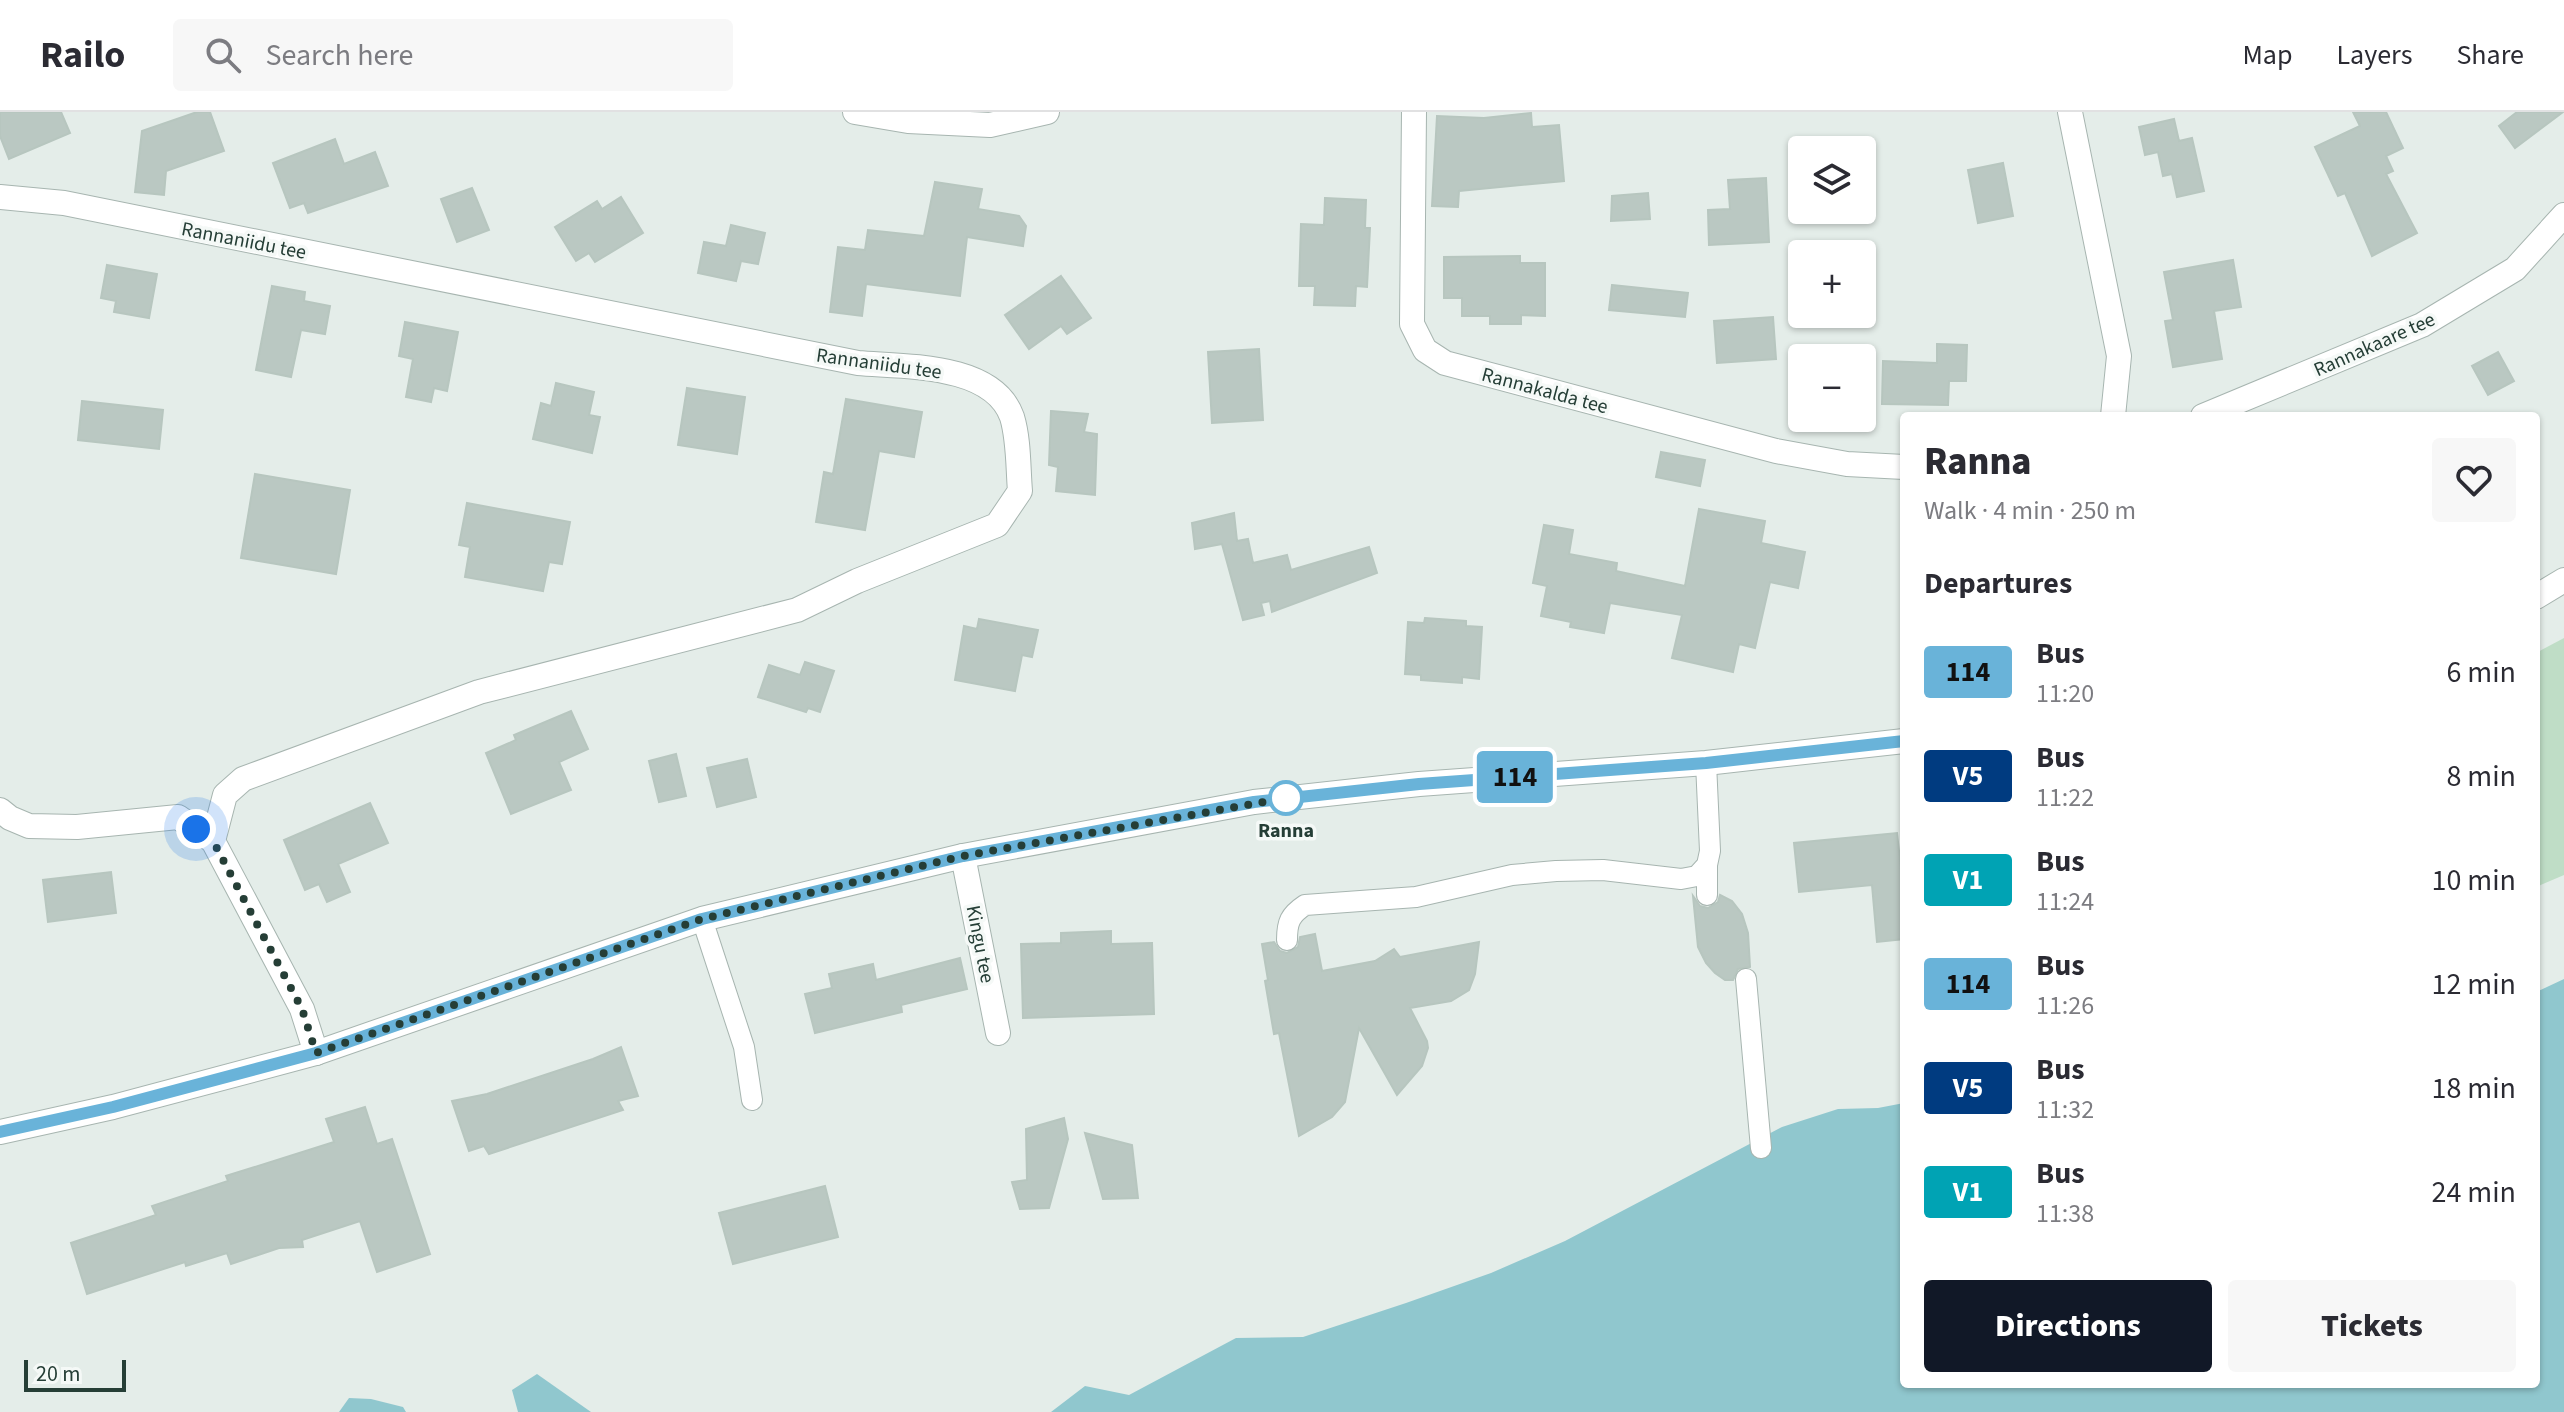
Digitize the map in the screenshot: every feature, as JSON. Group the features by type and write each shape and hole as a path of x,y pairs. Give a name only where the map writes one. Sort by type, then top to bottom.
{"street":[{"path":"855,112 908,121 990,125 1047,112"},
{"name":"Rannakalda tee","path":"1414,112 1412,324 1425,350 1445,363 1776,451 1847,464 1900,467"},
{"path":"2070,112 2119,356 2113,412"},
{"name":"Rannaniidu tee","path":"0,197 64,203 858,363 943,370 997,393 1011,416 1020,491 997,525 857,581 797,610 479,692 243,779 225,795 213,841"},
{"name":"Rannakaare tee","path":"2213,412 2422,325 2515,269 2564,215"},
{"path":"2540,595 2564,580"},
{"path":"0,1132 113,1107 316,1053 702,919 963,856 1254,802 1419,784 1706,763 1900,741"},
{"path":"0,810 29,826 77,827 178,817 213,841 302,1009 316,1053"},
{"name":"Kingu tee","path":"963,856 998,1033"}],"lane":[{"path":"1706,763 1710,851 1707,895"},
{"path":"1287,940 1287,922 1295,911 1305,905 1416,897 1512,875 1556,871 1603,870 1681,879 1697,876 1707,865"},
{"path":"702,919 744,1047 752,1100"},
{"path":"1746,979 1761,1148"}],"green space":[{"path":"2564,638 2564,875 2540,885 2540,651"}],"water":[{"path":"2564,979 2564,1412 1051,1412 1085,1386 1129,1395 1236,1338 1303,1337 1491,1273 1565,1241 1782,1127 1838,1109 1900,1104 1900,1388 2540,1388 2540,990"},
{"path":"537,1374 591,1412 518,1412 512,1390"},
{"path":"349,1398 371,1399 403,1407 406,1412 339,1412"}],"building":[{"path":"0,112 61,112 70,133 9,159 0,136"},
{"path":"197,112 210,112 224,151 166,171 164,195 135,192 142,131"},
{"path":"2353,112 2386,112 2403,148 2386,156 2393,171 2386,174 2417,233 2372,256 2345,193 2338,196 2315,147 2360,126"},
{"path":"2517,112 2563,112 2515,148 2499,126"},
{"path":"1531,113 1532,127 1559,125 1564,181 1459,191 1458,207 1432,206 1437,116 1484,118"},
{"path":"2174,119 2179,141 2192,138 2204,191 2177,197 2172,174 2163,176 2158,152 2145,155 2139,127"},
{"path":"335,139 344,164 375,152 388,186 308,213 304,203 290,208 273,163"},
{"path":"2003,163 2013,216 1978,223 1968,170"},
{"path":"1766,178 1769,242 1709,245 1708,210 1730,209 1728,180"},
{"path":"935,182 982,189 978,209 1019,216 1026,226 1023,246 967,237 960,296 866,284 862,316 830,312 838,247 865,250 868,230 924,236"},
{"path":"472,188 489,230 457,242 441,199"},
{"path":"1648,193 1650,219 1611,221 1612,196"},
{"path":"621,197 643,233 595,262 589,253 576,261 555,227 597,201 602,209"},
{"path":"1325,198 1366,200 1365,228 1370,228 1367,287 1356,286 1355,306 1314,305 1315,286 1299,286 1301,224 1324,225"},
{"path":"731,225 765,233 758,264 741,261 736,281 698,273 704,242 726,246"},
{"path":"1520,256 1520,263 1545,263 1545,316 1521,315 1521,324 1490,324 1490,316 1462,316 1462,298 1444,298 1444,257"},
{"path":"2233,260 2241,307 2214,311 2222,359 2173,367 2165,321 2173,320 2164,272"},
{"path":"107,265 157,274 149,318 114,312 116,301 101,298"},
{"path":"1061,276 1091,318 1067,334 1061,326 1029,349 1005,315"},
{"path":"1612,285 1688,293 1685,317 1609,310"},
{"path":"272,286 305,292 304,301 330,306 325,334 301,330 291,377 256,370"},
{"path":"1773,317 1776,359 1717,363 1714,321"},
{"path":"405,322 458,332 447,391 434,388 431,402 406,397 413,359 399,356"},
{"path":"1937,344 1967,345 1966,381 1949,381 1948,405 1882,404 1883,361 1937,363"},
{"path":"1259,349 1263,420 1212,423 1208,352"},
{"path":"2498,352 2514,381 2488,395 2472,366"},
{"path":"556,383 594,392 589,415 600,417 592,453 533,439 541,403 551,406"},
{"path":"687,388 745,397 737,454 678,445"},
{"path":"846,399 922,412 914,457 879,451 865,530 816,522 824,472 833,474"},
{"path":"82,401 163,410 159,449 78,440"},
{"path":"1051,411 1088,414 1084,432 1097,434 1095,495 1056,491 1058,467 1049,465"},
{"path":"1661,452 1705,460 1700,486 1656,477"},
{"path":"255,474 350,490 336,574 241,558"},
{"path":"467,503 570,522 562,564 549,562 543,591 465,577 470,547 459,545"},
{"path":"1699,509 1765,521 1761,543 1805,552 1798,588 1770,582 1755,648 1739,644 1733,672 1672,658 1682,615 1610,603 1604,633 1570,627 1571,622 1541,616 1547,586 1533,583 1544,525 1573,530 1569,554 1617,563 1616,571 1685,586"},
{"path":"1234,513 1237,541 1248,539 1253,563 1287,555 1291,570 1369,547 1377,573 1272,612 1270,601 1261,603 1264,615 1243,620 1222,544 1195,549 1192,523"},
{"path":"1425,618 1466,621 1466,626 1482,627 1479,679 1462,677 1462,683 1421,680 1421,675 1405,674 1408,622 1424,623"},
{"path":"979,619 1038,630 1032,657 1022,655 1015,691 955,680 964,626 977,629"},
{"path":"805,662 834,671 820,712 808,708 806,712 758,697 769,665 800,675"},
{"path":"571,711 588,749 559,762 571,790 511,814 486,753 516,740 514,735"},
{"path":"676,754 686,796 659,802 649,761"},
{"path":"747,759 756,797 717,807 707,768"},
{"path":"370,803 388,843 338,864 350,892 327,902 319,884 305,890 284,840"},
{"path":"1897,833 1900,939 1877,942 1872,885 1799,892 1794,843"},
{"path":"111,872 116,913 48,922 43,880"},
{"path":"1720,895 1732,901 1742,914 1748,933 1750,967 1738,969 1733,980 1725,980 1715,973 1698,947 1693,896 1700,906 1708,908 1718,902"},
{"path":"1111,931 1111,944 1152,943 1154,1014 1023,1018 1021,944 1061,943 1061,933"},
{"path":"1315,934 1322,971 1375,961 1394,949 1400,957 1479,942 1475,974 1469,990 1451,1001 1410,1008 1428,1048 1422,1066 1397,1095 1359,1028 1345,1102 1332,1117 1299,1136 1279,1033 1274,1034 1262,944 1274,942 1280,951 1287,953 1298,947 1300,937"},
{"path":"960,958 967,989 901,1005 902,1012 815,1033 805,994 832,988 829,974 873,964 876,980"},
{"path":"621,1047 638,1096 618,1101 623,1110 489,1154 484,1146 469,1151 452,1101 487,1094"},
{"path":"365,1107 377,1144 392,1139 430,1254 377,1272 360,1221 302,1240 303,1247 279,1248 231,1264 227,1253 186,1266 185,1262 87,1294 71,1243 156,1215 152,1206 228,1181 226,1176 334,1142 326,1119"},
{"path":"1064,1118 1068,1139 1049,1208 1020,1209 1012,1182 1027,1180 1026,1129"},
{"path":"1085,1133 1132,1145 1138,1198 1103,1199"},
{"path":"825,1186 838,1237 733,1264 719,1213"}],"bus line":[{"name":"114","path":"0,1132 113,1107 316,1053 702,919 963,856 1254,802 1419,784 1706,763 1900,741"}],"place":[{"name":"Ranna","path":"1286,798"}],"route":[{"path":"196,829 213,841 302,1009 316,1053 702,919 963,856 1286,798"}]}
